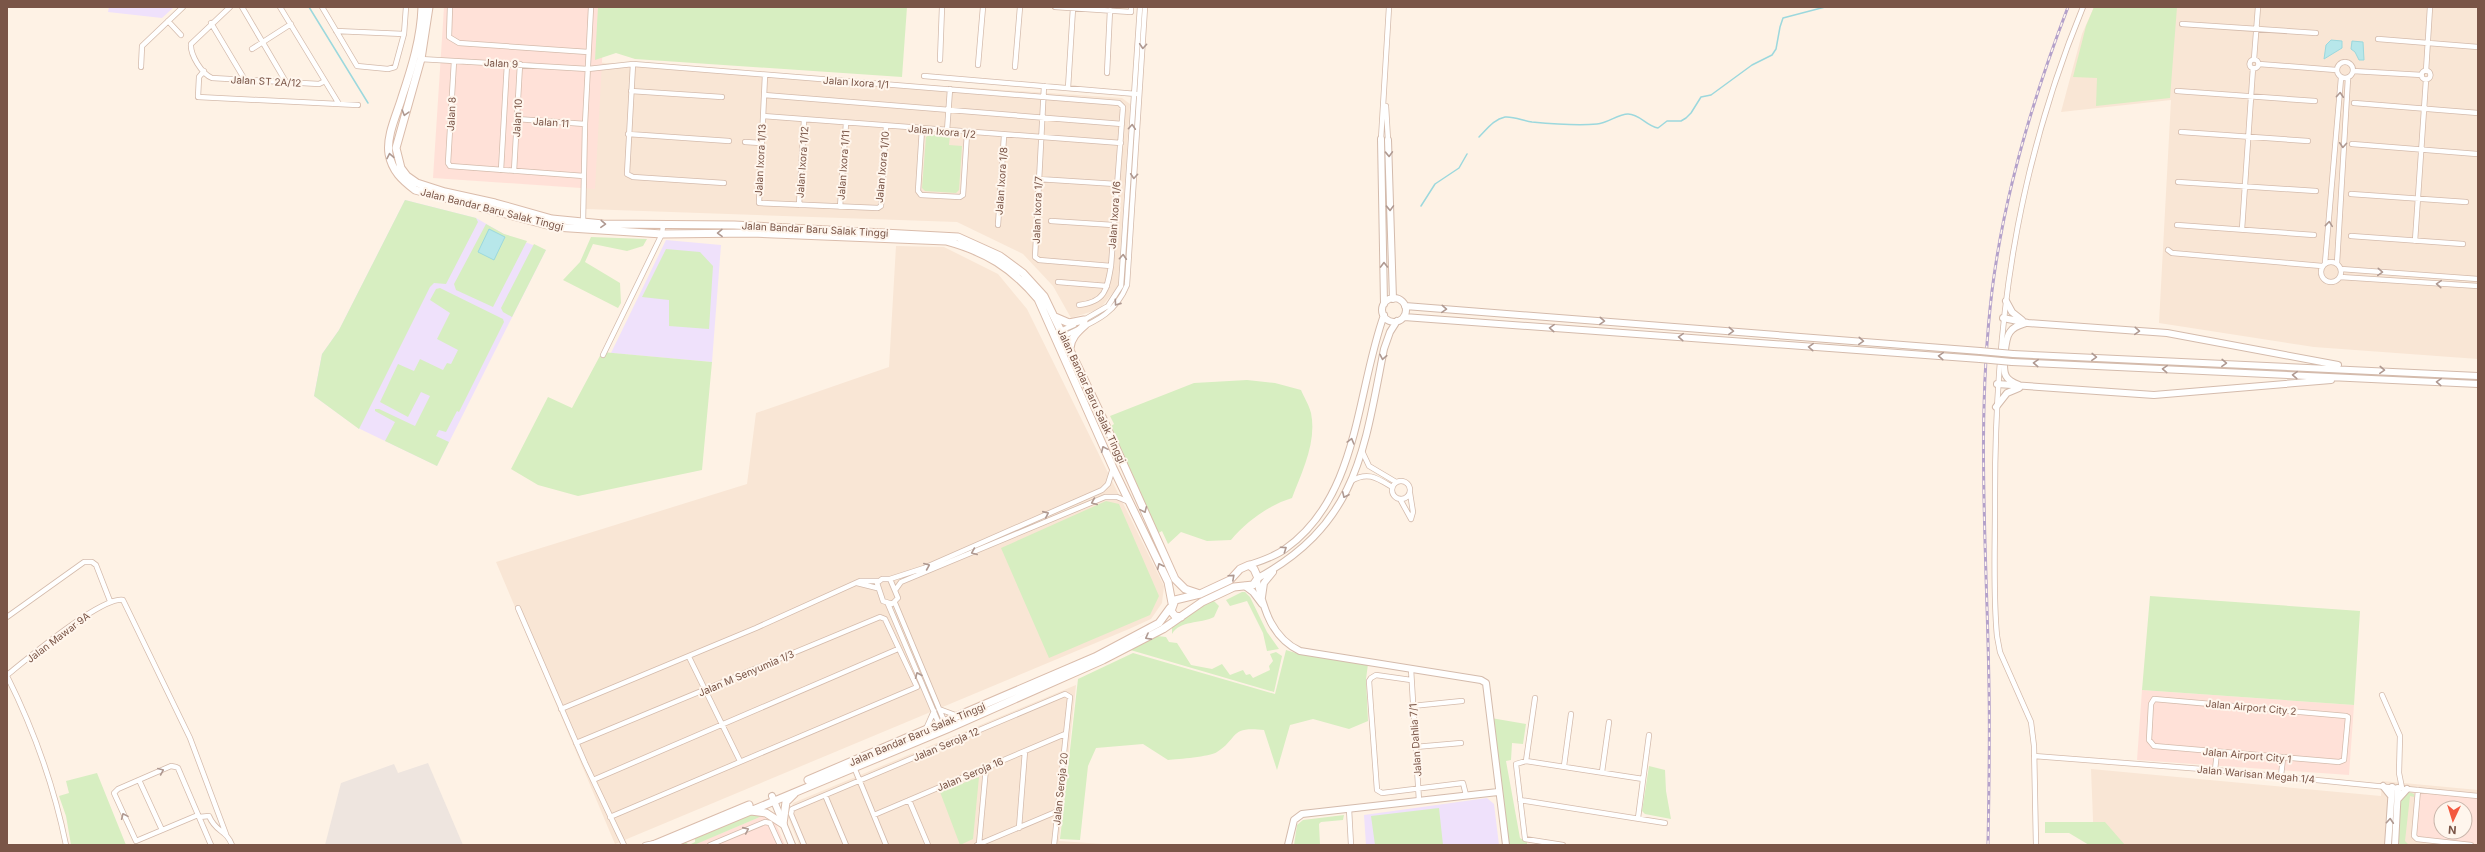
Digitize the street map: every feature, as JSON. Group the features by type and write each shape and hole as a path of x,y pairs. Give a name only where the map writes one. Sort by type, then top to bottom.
{"main road":[{"name":"Jalan Bandar Baru Salak Tinggi","path":"422,7 417,58 390,137 389,153 393,167 402,180 416,190 555,228 662,234 752,233 946,241 970,248 993,259 1021,279 1038,299 1113,468 1168,582 1171,605 1159,623 1095,657 959,716 943,726 925,730 773,798 656,844"},
{"name":"Jalan Bandar Baru Salak Tinggi","path":"429,7 396,148 401,168 407,176 417,183 445,192 495,203 552,219 663,226 742,226 958,237 1000,256 1023,273 1044,296 1055,317 1105,423 1175,579 1185,589 1200,594"},
{"path":"1055,317 1069,323 1084,323"},
{"path":"1070,348 1070,342 1084,323"},
{"path":"1095,427 1105,423"},
{"path":"1181,617 1175,616 1171,605 1179,598 1200,594 1230,580 1240,569 1249,566 1254,569 1257,580"},
{"name":"Jalan Bandar Baru Salak Tinggi","path":"669,845 746,812 773,798 800,789 854,767 943,726 1103,660 1181,617 1202,602 1234,587 1245,586 1257,580"},
{"path":"746,812 766,812 783,824 786,802 800,789"}],"street":[{"path":"140,67 142,46 183,7"},
{"path":"230,7 224,9 191,44 190,51 205,74 199,77 198,96 358,105"},
{"path":"242,7 286,82"},
{"path":"280,7 339,104"},
{"path":"322,7 357,66 388,69 394,66 404,34 406,7"},
{"path":"450,7 449,37 459,43 588,52"},
{"path":"582,230 590,7"},
{"path":"940,60 942,7"},
{"path":"978,66 982,7"},
{"path":"1015,67 1020,7"},
{"path":"1055,7 1110,10 1131,9"},
{"path":"1055,337 1084,323 1105,316 1115,307 1127,285 1140,7"},
{"path":"1084,323 1108,306 1121,286 1145,7"},
{"path":"1249,566 1271,557 1295,541 1328,502 1350,445 1384,315 1385,98 1389,7"},
{"path":"2036,845 2033,736 2029,716 2000,652 1997,636 1997,384 2010,260 2028,176 2048,102 2084,7"},
{"path":"2254,68 2249,63 2254,59 2258,7"},
{"path":"2422,75 2426,71 2430,7"},
{"path":"1068,88 1072,8"},
{"path":"1107,73 1110,10"},
{"path":"168,21 181,35"},
{"path":"211,23 245,80"},
{"path":"252,49 291,24"},
{"path":"2182,24 2316,33"},
{"path":"336,31 404,34"},
{"path":"2378,40 2478,47"},
{"name":"Jalan 9","path":"417,58 520,64 588,70"},
{"path":"2254,59 2259,64 2336,70"},
{"name":"Jalan 8","path":"454,61 448,163 450,166 501,170"},
{"path":"2336,70 2340,63 2345,62 2352,66 2353,71"},
{"name":"Jalan 10","path":"501,170 507,64"},
{"name":"Jalan 10","path":"514,171 520,64"},
{"path":"633,64 626,172 633,177 724,183"},
{"name":"Jalan Ixora 1/1","path":"588,70 633,64 1044,96 1119,104 1123,107"},
{"path":"2242,230 2254,68 2259,64"},
{"path":"2336,70 2341,78 2322,276 2326,281 2333,282 2340,277 2478,286"},
{"path":"2353,71 2422,75 2426,80 2416,241"},
{"path":"2340,277 2341,269 2337,263 2348,78 2353,71"},
{"path":"2426,71 2431,76 2426,80"},
{"name":"Jalan ST 2A/12","path":"205,74 212,78 245,80 319,84 325,81"},
{"name":"Jalan Ixora 1/13","path":"765,75 759,203 799,205"},
{"path":"924,76 1137,94"},
{"path":"2341,78 2348,78"},
{"name":"Jalan Ixora 1/7","path":"1044,86 1038,179 1036,259 1111,266"},
{"path":"947,131 950,89"},
{"path":"631,91 722,97"},
{"path":"2177,91 2315,101"},
{"path":"764,95 1122,124"},
{"path":"2354,103 2478,113"},
{"name":"Jalan Ixora 1/6","path":"1078,305 1095,302 1104,294 1107,286 1111,266 1123,107"},
{"name":"Jalan Ixora 1/2","path":"763,116 1004,136 1121,143"},
{"name":"Jalan 11","path":"518,119 585,124"},
{"name":"Jalan Ixora 1/12","path":"799,205 804,120"},
{"name":"Jalan Ixora 1/11","path":"840,207 846,123"},
{"name":"Jalan Ixora 1/10","path":"840,207 878,208 880,206 886,126"},
{"path":"922,129 918,191 920,195 963,195 967,133"},
{"path":"2181,132 2308,142"},
{"path":"628,134 729,141"},
{"name":"Jalan Ixora 1/8","path":"998,225 1004,136"},
{"path":"1385,140 1393,298"},
{"path":"746,142 761,143"},
{"path":"2352,144 2477,154"},
{"path":"501,170 584,176"},
{"path":"1038,179 1116,184"},
{"path":"2178,182 2316,191"},
{"path":"2351,194 2466,202"},
{"path":"799,205 840,207"},
{"path":"1052,220 1113,225"},
{"path":"2176,225 2314,235"},
{"path":"603,355 662,234 663,226"},
{"path":"2351,236 2463,244"},
{"path":"2168,250 2172,253 2324,265 2331,261 2337,263"},
{"path":"2341,269 2478,279"},
{"path":"1058,282 1107,286"},
{"path":"1384,304 1393,298 1400,300 1405,306 1404,317"},
{"path":"2006,301 2016,316 2028,322"},
{"path":"1405,306 2013,354 2361,369 2478,376"},
{"path":"1101,311 1105,316"},
{"path":"1384,315 1389,321 1397,321"},
{"path":"1262,600 1266,579 1310,542 1343,501 1362,451 1384,349 1390,332 1397,321 1404,317 2012,362 2478,384"},
{"path":"2003,318 2028,322 2167,333 2361,369"},
{"path":"2023,387 2008,379 2004,373 2006,345 2007,337 2012,329 2028,322"},
{"path":"1997,384 2023,387 2154,394 2361,378"},
{"path":"1996,407 2007,393 2023,387"},
{"path":"1362,451 1369,466 1396,482 1407,482 1410,487 1413,512 1411,519 1400,499 1393,494 1392,487 1396,482"},
{"path":"561,709 689,657 864,580 878,581 890,579 924,568 1102,490 1108,484 1113,468"},
{"path":"1351,481 1360,476 1371,475 1392,487"},
{"path":"1400,499 1406,498 1410,493"},
{"path":"896,589 901,582 1104,497 1117,497 1130,503"},
{"path":"7,616 84,562 92,562 96,566 110,600 119,599 126,602 190,738 226,834 232,845"},
{"path":"1279,567 1257,580 1265,609 1279,637 1300,651 1481,680 1486,683 1498,792 1506,845"},
{"path":"888,604 894,603 898,598 896,589 890,579"},
{"path":"878,581 877,588 883,601 888,604 943,726"},
{"path":"857,583 877,588"},
{"path":"1245,586 1253,592 1265,609"},
{"name":"Jalan Mawar 9A","path":"7,675 110,600"},
{"path":"894,603 936,710"},
{"path":"518,608 592,780 623,845"},
{"name":"Jalan M Senyumia 1/3","path":"576,743 880,617 884,619 898,649"},
{"path":"592,780 898,649 917,687 610,817"},
{"path":"689,657 740,761"},
{"name":"Jalan Dahlia 7/1","path":"1411,669 1412,706 1419,801"},
{"path":"7,675 33,731 51,784 66,845"},
{"path":"1411,680 1376,675 1370,678 1376,787 1382,793 1463,783 1466,795"},
{"name":"Jalan Seroja 12","path":"804,845 791,814 792,809 1065,694 1070,697 1065,734"},
{"path":"2382,694 2400,736 2398,773 2400,788 2395,845"},
{"path":"1526,761 1535,698"},
{"name":"Jalan Airport City 2","path":"2154,746 2149,740 2151,704 2154,699 2348,717 2344,760 2339,762"},
{"path":"1412,706 1462,701"},
{"path":"936,710 959,716"},
{"path":"925,730 936,710"},
{"path":"1564,766 1572,714"},
{"path":"1602,772 1609,722"},
{"name":"Jalan Seroja 16","path":"874,815 1065,734"},
{"name":"Jalan Seroja 20","path":"1054,845 1065,734"},
{"path":"1638,818 1642,778 1649,735"},
{"path":"1415,747 1461,743"},
{"name":"Jalan Airport City 1","path":"2154,746 2339,762"},
{"path":"1019,828 1026,751"},
{"path":"2215,770 2217,752"},
{"name":"Jalan Warisan Megah 1/4","path":"2034,756 2215,770 2478,796"},
{"path":"2281,776 2282,758"},
{"path":"1563,845 1525,839 1516,764 1526,761 1642,778"},
{"path":"211,845 199,816 176,767 171,766 118,789 114,793 134,839 138,841 199,816 209,816 213,826 226,834"},
{"path":"854,767 886,845"},
{"path":"986,768 978,844 1058,812"},
{"path":"139,780 162,830"},
{"path":"2383,786 2391,796 2388,845"},
{"path":"2391,796 2400,788"},
{"path":"2418,790 2414,836 2417,839 2471,845"},
{"path":"1288,845 1292,825 1297,816 1498,792"},
{"path":"825,795 846,845"},
{"path":"773,798 792,845"},
{"path":"909,800 928,845"},
{"path":"1520,800 1664,823"},
{"path":"1349,809 1351,845"},
{"path":"710,845 765,822 770,823 780,845"},
{"path":"645,845 656,844"}],"shaded area":[{"path":"109,7 174,7 162,18 108,12"},
{"path":"444,7 605,7 595,189 433,178"},
{"path":"2094,7 2478,7 2478,359 2314,347 2159,323 2171,100 2061,112 2082,34"},
{"path":"592,62 1122,98 1130,104 1118,286 1100,309 1071,318 1053,286 1023,254 957,222 586,209"},
{"path":"405,200 476,218 504,234 546,250 437,466 358,428 314,396 322,354 339,330"},
{"path":"666,240 721,245 712,362 611,353"},
{"path":"896,246 944,247 998,274 1027,309 1164,586 1162,603 1151,619 1129,629 615,844 496,562 747,484 756,413 889,367"},
{"path":"1076,685 1059,841 1118,845 799,845 788,817 793,803"},
{"path":"2142,690 2354,705 2349,775 2137,760"},
{"path":"428,763 463,845 325,845 341,783 394,764 398,773"},
{"path":"2091,769 2381,796 2382,781 2478,790 2478,845 2094,845"},
{"path":"2419,793 2478,798 2478,844 2438,840 2473,840 2473,800 2433,800 2433,840 2418,838 2415,835"},
{"path":"1487,798 1494,804 1499,845 1366,845 1364,815"},
{"path":"762,816 776,824 785,845 693,845"}],"green space":[{"path":"598,7 907,7 902,77 635,59 616,53 595,60"},
{"path":"2094,7 2177,7 2170,98 2096,106 2097,78 2073,77 2086,26"},
{"path":"929,135 950,135 949,145 962,146 959,190 956,193 925,191 922,188 926,137"},
{"path":"405,200 476,218 478,222 446,284 434,283 430,287 359,429 314,396 322,354 339,330"},
{"path":"486,224 504,234 527,241 493,307 456,290 454,284"},
{"path":"591,237 647,239 643,246 627,251 593,244 585,262 620,283 621,303 618,308 563,280 580,262"},
{"path":"534,244 546,250 512,317 503,312 501,308"},
{"path":"666,249 700,252 713,266 709,329 669,326 669,300 642,297"},
{"path":"440,288 503,319 504,322 459,412 457,411 446,432 439,430 436,436 449,442 437,466 385,441 395,422 375,411 375,409 379,409 415,426 430,396 421,392 408,417 380,402 398,364 414,371 420,359 443,370 447,363 451,364 458,350 437,339 450,313 430,300 436,289"},
{"path":"602,352 712,362 702,470 578,496 538,485 511,469 548,397 572,408"},
{"path":"1247,380 1275,383 1301,390 1309,407 1311,413 1312,435 1308,457 1292,498 1283,501 1259,514 1244,526 1231,540 1207,541 1181,532 1168,544 1162,531 1157,534 1110,427 1114,424 1110,416 1194,383"},
{"path":"1106,501 1119,504 1159,596 1150,615 1049,658 1001,548"},
{"path":"1245,592 1250,597 1267,632 1279,649 1267,651 1263,633 1247,601 1230,606 1226,600"},
{"path":"2150,596 2360,611 2354,705 2142,690"},
{"path":"1212,599 1219,606 1214,617 1180,626 1172,634 1172,626"},
{"path":"1157,636 1166,637 1169,642 1177,643 1191,665 1212,669 1222,664 1230,675 1243,670 1246,675 1250,674 1253,678 1270,670 1269,666 1273,661 1270,654 1276,652 1282,656 1274,692 1127,649"},
{"path":"1286,650 1299,654 1368,664 1366,679 1368,721 1349,729 1313,719 1290,725 1277,770 1264,730 1253,729 1240,732 1236,734 1224,747 1213,754 1168,760 1143,744 1096,748 1088,766 1080,840 1060,839 1078,679 1133,653 1275,694"},
{"path":"1491,718 1526,724 1523,744 1512,743 1511,760 1506,761 1520,838 1527,842 1527,845 1511,845 1508,843"},
{"path":"1649,766 1665,770 1666,791 1671,819 1645,814 1642,811"},
{"path":"97,773 126,845 71,845 66,816 59,796 69,793 66,781"},
{"path":"979,777 973,839 960,845 940,792"},
{"path":"2407,791 2414,794 2414,797 2410,796 2405,841 2408,844 2416,845 2400,845 2398,839 2401,797"},
{"path":"1439,808 1443,845 1375,845 1371,816"},
{"path":"754,814 767,814 694,845 689,845 695,842 695,836"},
{"path":"1344,815 1343,820 1321,822 1319,824 1320,845 1294,845 1297,825 1303,820"},
{"path":"2045,822 2105,822 2125,845 2089,845 2069,833 2045,833"},
{"path":"684,841 689,845 674,845"}],"water":[{"path":"2331,40 2342,41 2342,48 2324,59 2326,45"},
{"path":"2352,41 2363,42 2364,60 2359,60 2355,52 2351,49"},
{"path":"489,229 505,237 494,260 478,252"}],"waterway":[{"path":"309,7 368,103"},
{"path":"1479,137 1494,122 1505,117 1532,122 1581,125 1597,124 1620,115 1628,114 1636,116 1658,128 1667,121 1681,121 1691,113 1701,97 1711,95 1752,65 1772,55 1776,49 1783,18 1825,7"},
{"path":"1421,206 1435,184 1459,168 1467,154"}],"railway":[{"path":"1988,845 1989,707 1983,440 1987,341 1997,255 2012,183 2021,147 2043,76 2068,7"}]}
